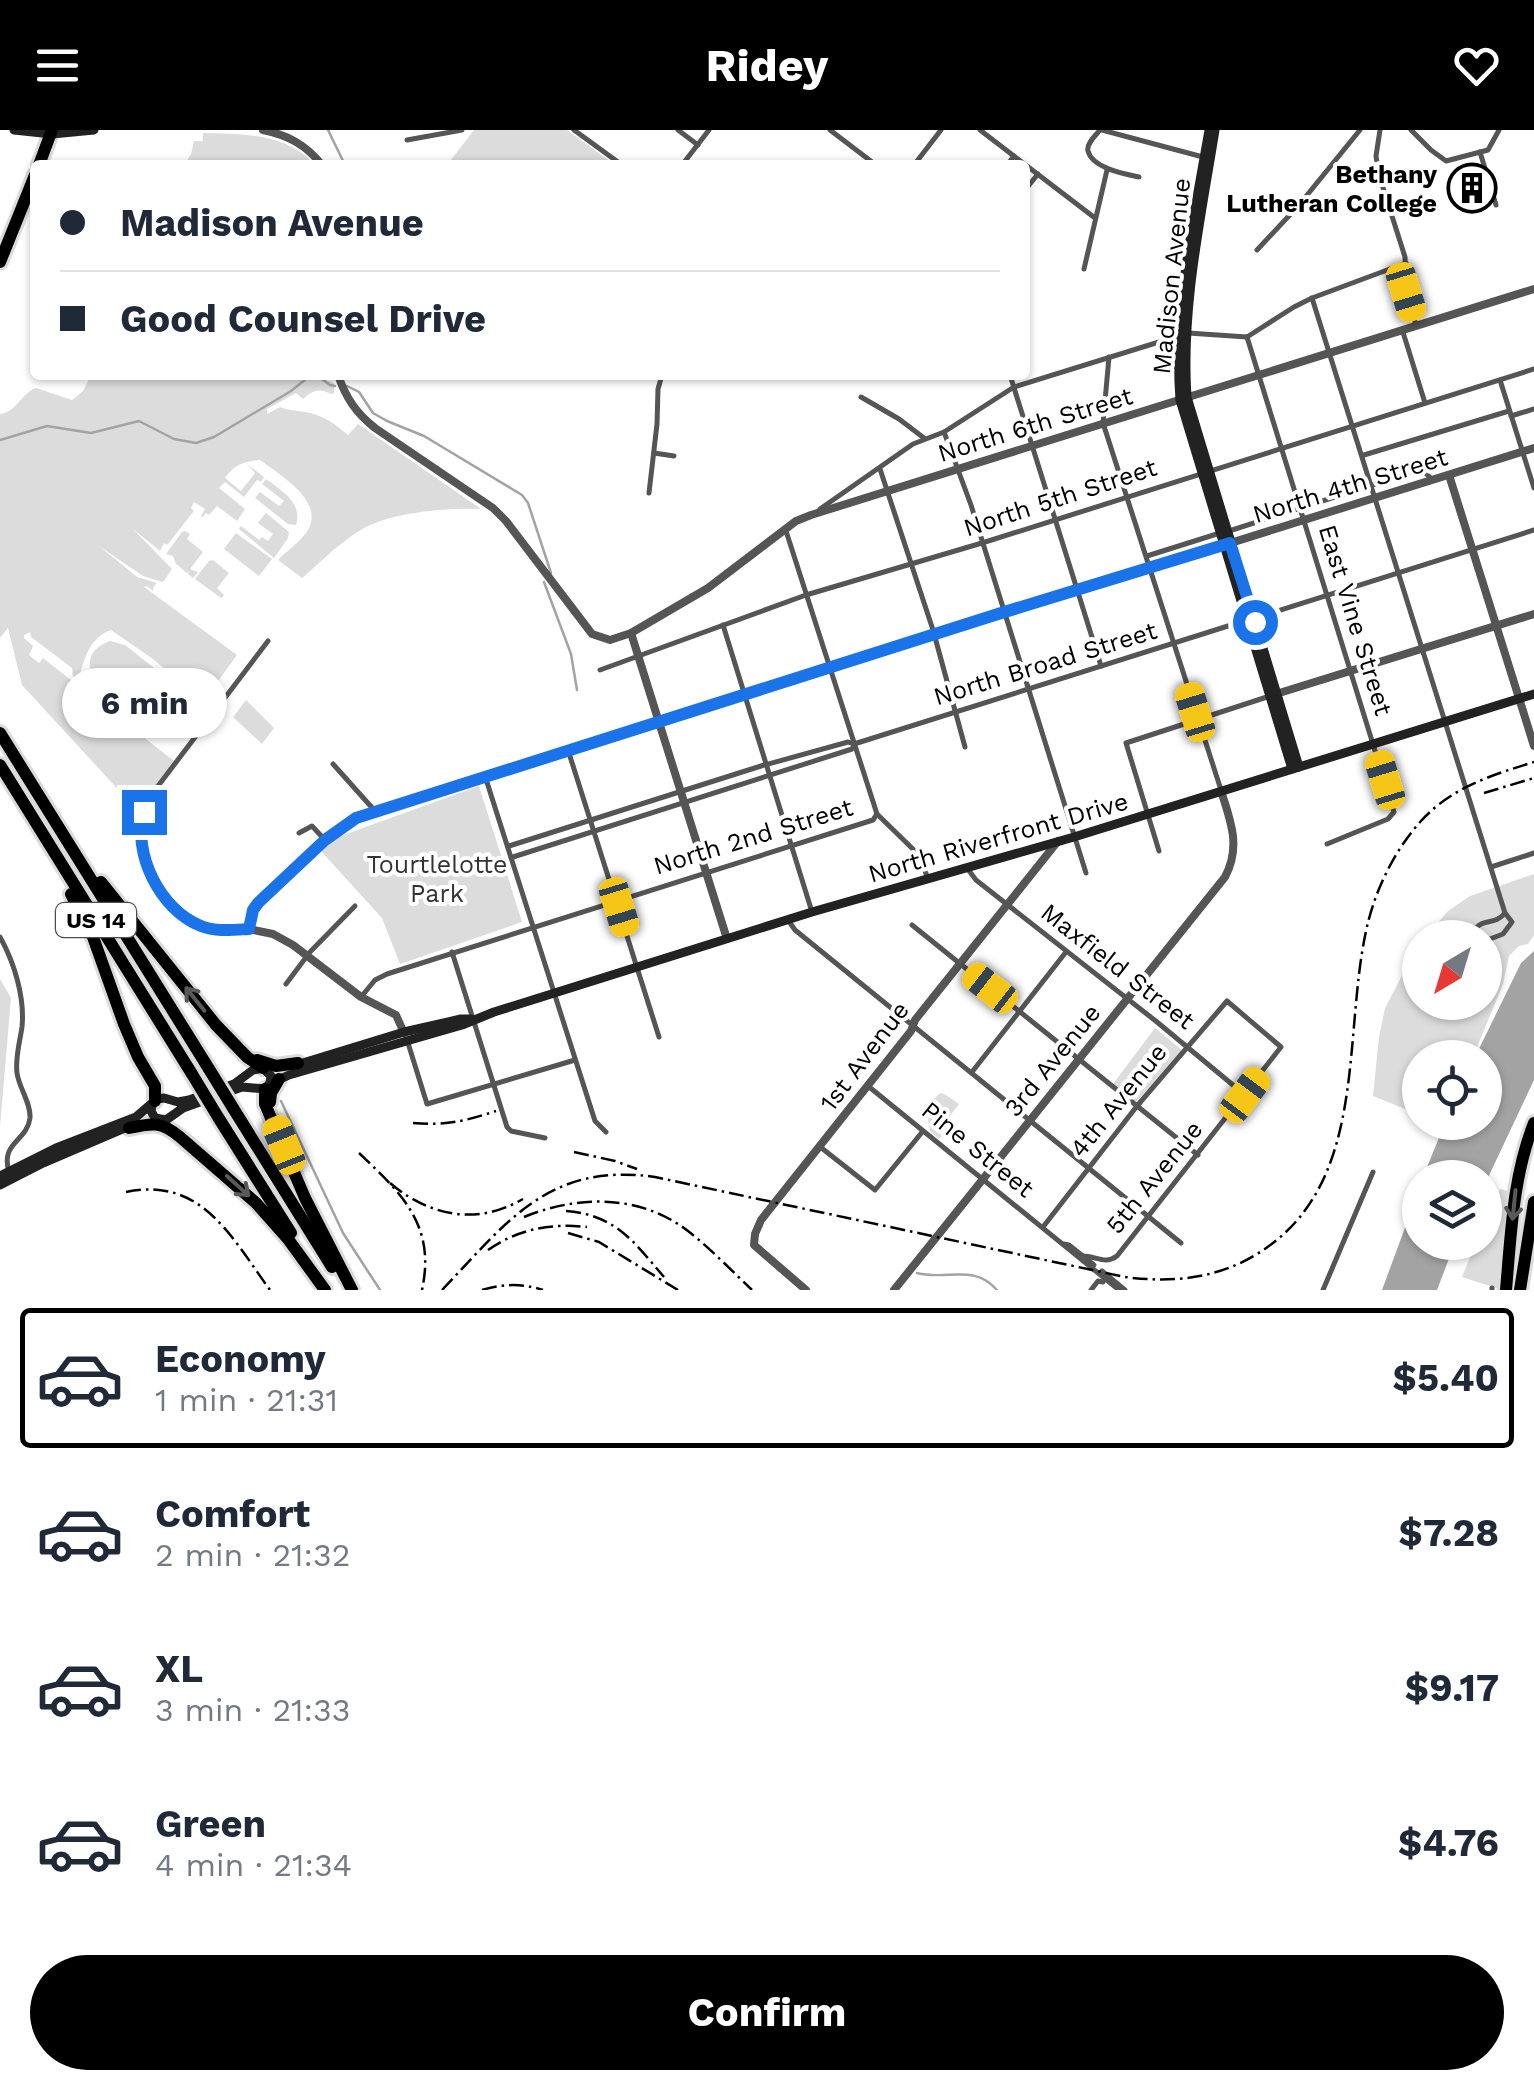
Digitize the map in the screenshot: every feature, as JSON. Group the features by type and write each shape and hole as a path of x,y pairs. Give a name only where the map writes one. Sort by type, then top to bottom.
{"highway":[{"path":"41,160 52,132"},
{"path":"0,262 30,187"},
{"name":"US 14","path":"0,734 349,1290"},
{"name":"US 14","path":"0,765 326,1290"},
{"path":"32,786 96,877 216,1025 269,1078 273,1119 349,1290"},
{"path":"29,812 93,937 124,1024 156,1086 154,1103"},
{"path":"235,1046 270,1065 298,1063"},
{"path":"129,1128 159,1121 180,1136 256,1203 326,1290"},
{"path":"1497,1289 1516,1182 1534,1123"},
{"path":"1520,1290 1534,1202"}],"main road":[{"path":"14,130 94,130"},
{"name":"Madison Avenue","path":"1212,130 1188,251 1184,399 1296,768"},
{"name":"North Riverfront Drive","path":"269,1078 298,1063 462,1025 812,912 1058,842 1534,694"},
{"name":"Madison Avenue","path":"1274,695 1292,740 1296,768"},
{"path":"1292,740 1302,756 1324,758"},
{"name":"North Riverfront Drive","path":"269,1078 405,1036"},
{"path":"241,1084 254,1070 269,1078"},
{"path":"154,1103 152,1112 159,1121 168,1120 183,1105 269,1078"},
{"path":"0,1185 8,1175 56,1148 136,1116 164,1098 183,1105"},
{"path":"8,1175 129,1128"}],"street":[{"path":"264,130 296,141 318,160"},
{"path":"407,140 462,130"},
{"path":"574,130 615,160"},
{"path":"678,130 698,145"},
{"path":"686,160 709,130"},
{"path":"918,160 941,130"},
{"path":"980,130 1019,160"},
{"path":"1139,178 1107,170 1087,151 1101,130 1208,158"},
{"path":"1257,250 1360,130"},
{"path":"1380,130 1376,156 1379,175 1406,264 1406,292 1416,325"},
{"path":"1412,130 1446,161 1488,150 1499,130"},
{"path":"835,131 870,160"},
{"path":"1480,152 1496,206"},
{"path":"1011,160 1014,156"},
{"path":"1030,168 1096,218"},
{"path":"1084,269 1107,170"},
{"path":"1030,184 1038,174"},
{"path":"811,515 924,438 944,432 1014,387 1184,334 1247,337 1294,306 1406,264"},
{"name":"North 6th Street","path":"631,633 708,588 811,515 1534,289"},
{"path":"1312,298 1505,913 1512,922 1502,934"},
{"path":"1402,329 1425,403"},
{"name":"East Vine Street","path":"1247,337 1394,809 1394,815 1327,844"},
{"path":"1110,357 1104,423 1221,792"},
{"name":"North 5th Street","path":"600,670 806,595 982,544 1534,369"},
{"path":"340,380 357,413 506,521 592,634 610,640 631,633 728,939"},
{"path":"649,493 661,380"},
{"path":"1012,380 1101,666"},
{"path":"1500,380 1534,488"},
{"path":"861,397 924,438"},
{"path":"1363,456 1534,409"},
{"path":"944,432 1086,873"},
{"name":"North 4th Street","path":"249,929 258,903 325,840 356,818 1534,448"},
{"path":"654,453 674,456"},
{"path":"880,469 934,635 965,748"},
{"path":"1147,556 1419,470 1433,480"},
{"path":"1449,474 1534,746"},
{"path":"785,530 877,814 914,848 928,879"},
{"name":"North Broad Street","path":"509,846 766,764 848,742 854,744 1534,530"},
{"path":"1159,851 1126,743 1534,614"},
{"path":"723,625 812,912"},
{"path":"268,640 155,790 144,812 142,851 165,898 181,915 209,929 249,929 279,937 361,997 396,1015 427,1104 576,1059"},
{"name":"North Broad Street","path":"512,857 852,750 854,744"},
{"path":"568,750 659,1037"},
{"path":"332,764 375,811"},
{"path":"485,776 596,1121 606,1132"},
{"name":"3rd Avenue","path":"894,1290 1220,884 1234,852 1234,837 1221,792"},
{"name":"North 2nd Street","path":"361,997 381,976 872,820 877,814"},
{"path":"299,833 312,826 325,840"},
{"name":"1st Avenue","path":"806,1290 757,1249 753,1240 760,1220 1058,842"},
{"path":"1492,867 1534,853"},
{"name":"Maxfield Street","path":"967,868 976,880 1245,1095"},
{"path":"286,984 355,906"},
{"path":"1497,920 1505,913"},
{"path":"788,920 795,930 1182,1242"},
{"path":"912,924 1198,1155"},
{"path":"0,936 20,997 17,1073 29,1111 25,1130 6,1152 8,1175"},
{"path":"452,952 508,1127 545,1138"},
{"path":"971,1072 1066,952"},
{"name":"4th Avenue","path":"1042,1227 1137,1106 1228,1001 1281,1047"},
{"name":"5th Avenue","path":"1083,1256 1112,1260 1281,1047"},
{"name":"Pine Street","path":"868,1086 1122,1290"},
{"path":"820,1146 875,1190 924,1130"},
{"path":"1322,1290 1373,1172"},
{"name":"Pine Street","path":"1064,1244 1122,1290"},
{"path":"1091,1290 1101,1282"}],"green space":[{"path":"474,130 567,130 608,160 451,160"},
{"path":"203,133 246,135 288,145 310,160 187,160 194,141 203,141"},
{"path":"88,380 326,380 334,383 334,393 316,391 303,399 296,393 267,409 267,414 280,407 311,413 348,435 358,424 481,509 421,512 376,523 347,539 302,578 278,560 308,530 310,508 288,480 260,460 240,464 225,478 241,491 255,473 247,464 264,477 244,497 225,482 219,488 245,509 237,521 217,506 203,517 205,509 194,502 194,511 160,551 133,529 172,569 163,582 143,576 99,546 137,577 157,583 153,591 144,587 237,655 206,701 200,702 153,659 111,630 93,644 79,680 73,676 72,668 31,637 30,632 24,635 33,646 29,655 39,663 43,658 174,761 137,810 22,685 8,628 0,638 0,414 11,410 36,388 72,400"},
{"path":"266,479 294,504 296,525 288,524 255,498 260,492 279,506 284,501 262,484"},
{"path":"266,513 289,532 274,558 239,529 241,526 259,540 262,537 268,541 273,534 258,523"},
{"path":"185,531 190,534 187,539 203,552 190,569 198,572 193,578 176,564 173,556 166,554"},
{"path":"236,533 272,559 259,576 224,549"},
{"path":"213,560 229,573 217,588 224,595 221,598 195,579"},
{"path":"110,641 125,645 181,689 182,707 177,716 161,724 163,731 98,682 99,692 86,681 83,671 92,675 92,654"},
{"path":"246,700 274,728 262,744 233,717"},
{"name":"Tourtlelotte Park","path":"479,786 522,922 400,964 382,918 320,850 338,837"},
{"path":"1534,874 1534,935 1528,944 1519,946 1509,956 1502,986 1502,920 1440,920 1470,896"},
{"path":"1402,976 1402,1020 1488,1020 1480,1040 1402,1040 1402,1108 1373,1096 1385,1008"},
{"path":"0,979 11,998 0,1126"},
{"path":"1155,1028 1183,1051 1136,1102 1113,1084"},
{"path":"941,1093 959,1104 939,1130 939,1139 930,1131 928,1115 930,1105"},
{"path":"1502,1189 1509,1191 1502,1260"},
{"path":"1469,1260 1502,1260 1499,1289 1462,1277"}],"shaded area":[{"path":"1534,951 1534,1080 1496,1160 1430,1160 1438,1140 1502,1140 1502,1040 1483,1040 1493,1020 1502,1020 1502,1002 1521,963"},
{"path":"1402,1236 1402,1260 1448,1260 1437,1290 1382,1290"}],"waterway":[{"path":"328,130 343,160"},
{"path":"0,440 47,426 91,433 139,421 174,439 196,443 214,437 305,380"},
{"path":"323,380 335,386"},
{"path":"347,386 359,392 373,413 424,436 522,495 551,573"},
{"path":"544,582 571,654 577,690"},
{"path":"281,1101 343,1233 380,1290"},
{"path":"917,1273 979,1277 997,1290"}],"railway":[{"path":"442,1290 488,1241 534,1202 558,1188 618,1175 655,1177 1125,1277 1193,1277 1241,1262 1292,1226 1317,1191 1334,1153 1344,1111 1365,936 1379,889 1393,860 1421,821 1446,799 1488,777 1534,762"},
{"path":"1484,793 1534,778"},
{"path":"413,1123 455,1122 496,1111"},
{"path":"574,1152 637,1169"},
{"path":"359,1153 402,1197 420,1229 425,1267 422,1290"},
{"path":"390,1183 421,1203 454,1213 488,1213 523,1199"},
{"path":"126,1192 152,1189 195,1202 228,1232 270,1290"},
{"path":"524,1217 587,1202 650,1210 688,1231 752,1290"},
{"path":"566,1211 611,1224 664,1277"},
{"path":"488,1250 535,1229 587,1227"},
{"path":"568,1233 599,1242 678,1290"},
{"path":"482,1290 512,1285 543,1290"}],"place":[{"name":"Bethany Lutheran College","path":"1472,188"}],"route":[{"path":"144,812 142,851 170,905 200,926 219,931 249,929 258,903 325,840 356,818 1010,610 1230,543 1255,622"}]}
